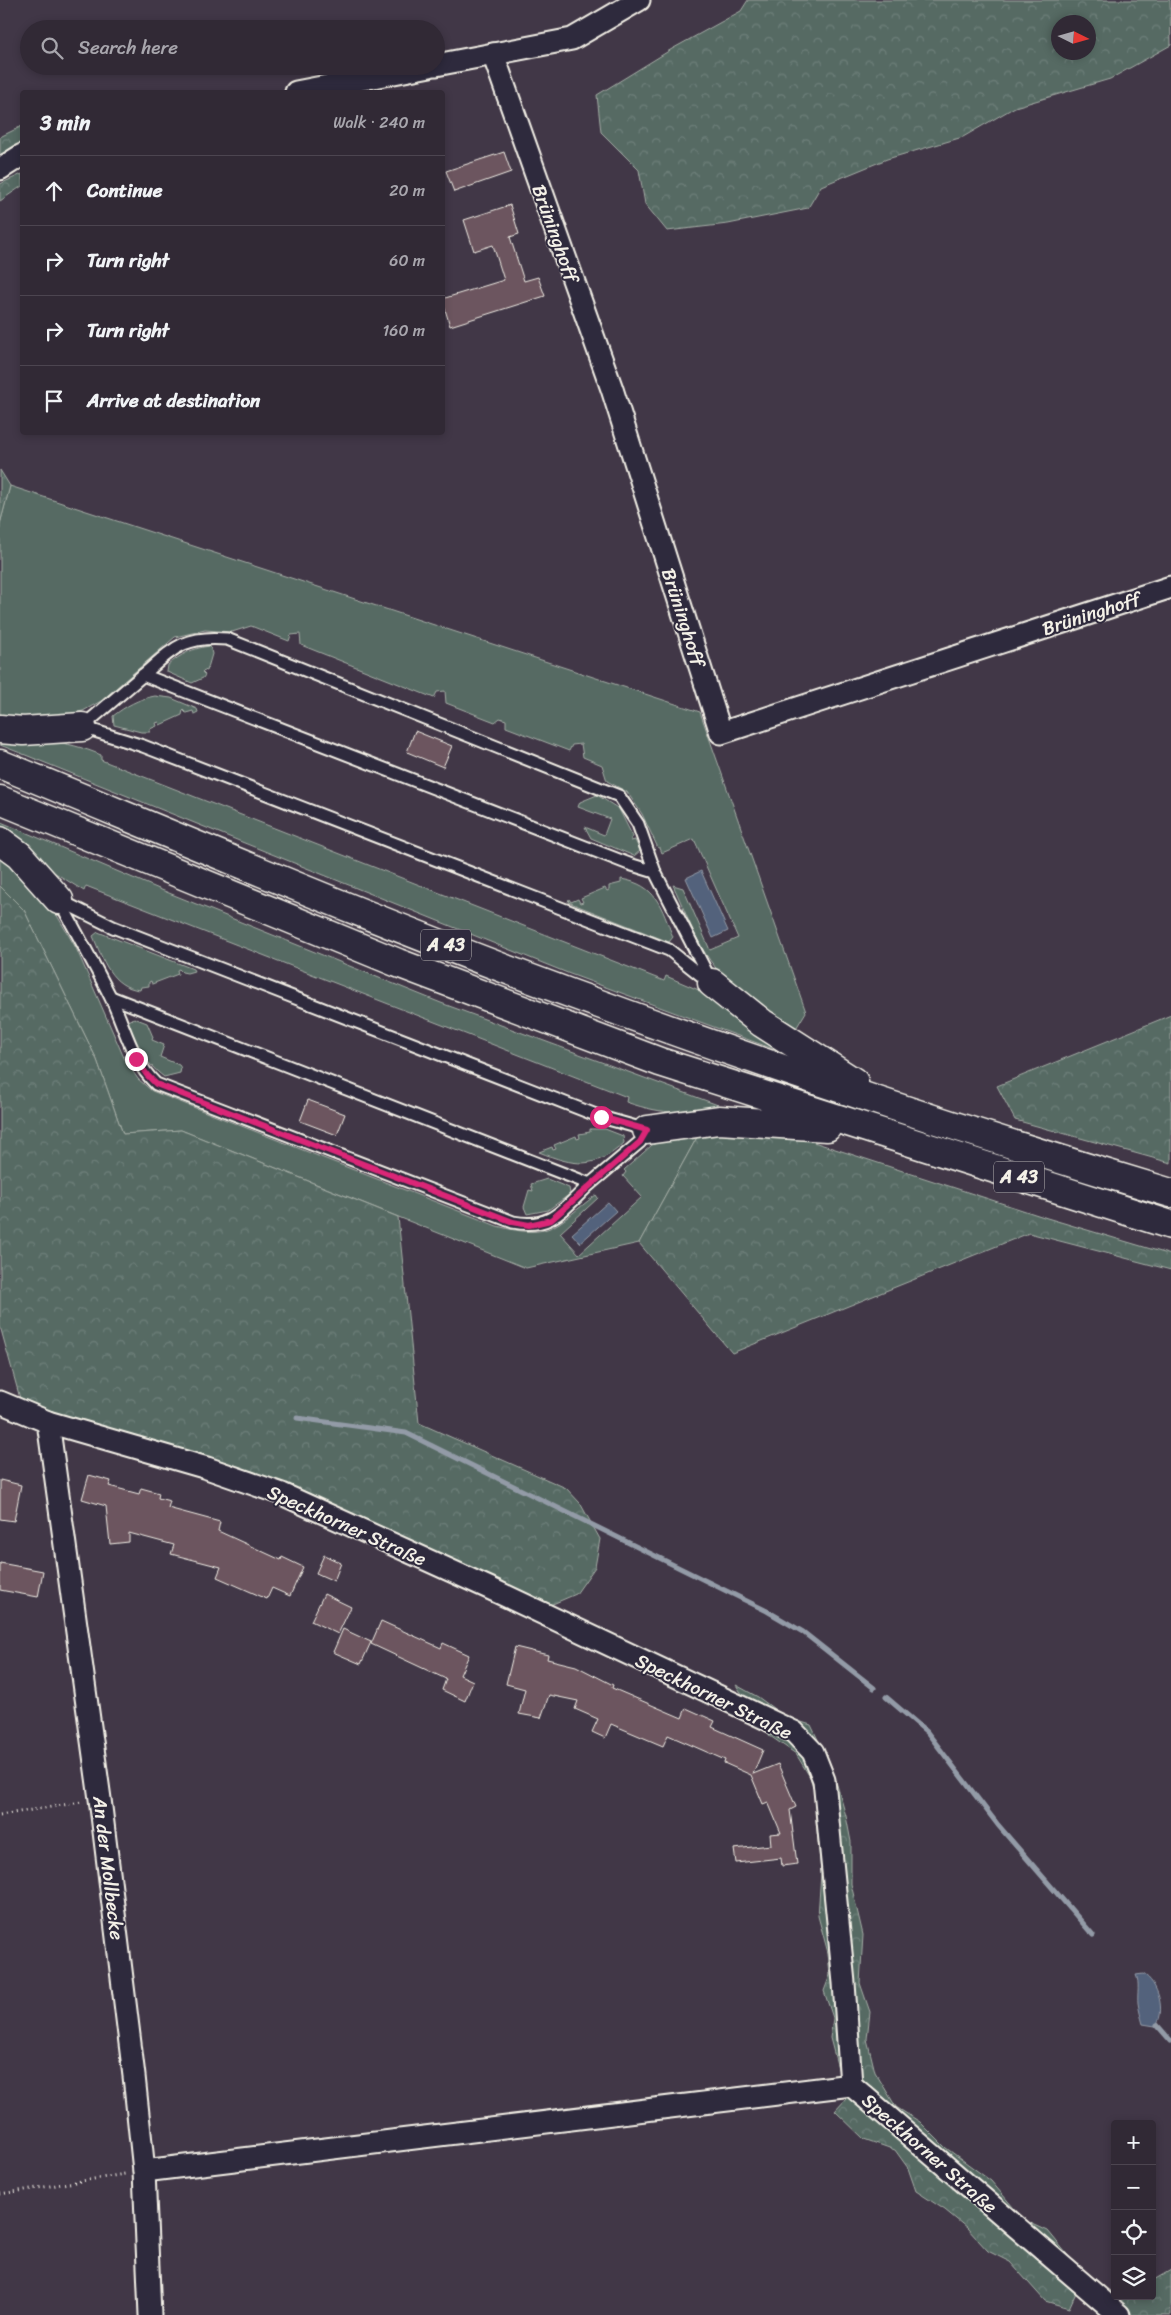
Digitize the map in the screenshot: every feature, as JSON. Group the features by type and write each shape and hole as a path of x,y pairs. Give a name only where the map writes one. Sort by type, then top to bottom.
{"highway":[{"path":"0,728 23,731 82,727"},
{"name":"A 43","path":"0,764 350,908 591,1001 793,1073 1171,1193"},
{"name":"A 43","path":"0,800 398,963 660,1062 1171,1225"},
{"path":"0,842 19,855 59,900"},
{"path":"712,983 762,1023 815,1059 899,1108"},
{"path":"647,1130 719,1120 867,1129"}],"street":[{"path":"445,63 572,39 639,0"},
{"name":"Brüninghoff","path":"493,54 612,389 721,733 1171,587"},
{"path":"306,90 384,75"},
{"path":"0,168 20,157"},
{"name":"Speckhorner Straße","path":"0,1402 48,1422 206,1468 282,1494 489,1588 794,1732 813,1752 824,1780 844,1983 851,2085 1119,2315"},
{"name":"An der Mollbecke","path":"48,1422 100,1799 134,2076 144,2171 150,2315"},
{"path":"144,2171 851,2085"}],"lane":[{"path":"82,727 177,645 208,637 227,639 619,796 638,824 655,872 712,983"},
{"path":"142,675 655,872"},
{"path":"82,727 152,750 669,950 712,983"},
{"path":"59,900 122,931 601,1117 647,1130 640,1142 551,1220 529,1225 513,1222 156,1084 136,1059 110,997 59,900"},
{"path":"110,997 590,1184"}],"path":[{"path":"0,1815 100,1799"},
{"path":"0,2194 144,2171"}],"green space":[{"path":"748,0 1170,0 1171,45 1110,79 1015,107 963,137 887,159 821,186 808,208 728,224 667,231 645,204 639,170 601,132 597,95 672,49 741,11"},
{"path":"20,127 20,146 0,157 0,137"},
{"path":"20,175 20,187 0,201 0,184"},
{"path":"0,470 10,486 0,524"},
{"path":"10,486 700,712 806,1012 795,1030 755,1004 731,984 710,961 698,941 673,885 683,888 710,950 738,938 694,839 662,853 642,814 627,792 607,781 602,765 583,757 581,744 572,745 569,751 506,727 506,720 500,718 495,722 446,703 445,691 437,692 434,698 301,645 300,634 291,635 289,641 251,626 232,632 205,630 175,637 101,701 83,711 40,720 0,717 0,524"},
{"path":"210,646 212,654 207,671 204,670 202,672 205,675 203,678 192,683 167,672 168,665 178,658 198,648"},
{"path":"155,696 171,698 197,709 198,712 194,714 193,711 186,713 183,710 182,715 160,725 159,722 156,723 157,726 150,729 150,732 141,732 114,725 113,716 118,712 138,701"},
{"path":"0,740 63,743 87,750 101,755 101,760 664,981 666,976 715,997 784,1051 779,1051 570,974 0,745"},
{"path":"597,795 619,809 633,837 631,841 635,840 640,851 634,856 591,838 585,827 604,835 610,819 578,807 580,802"},
{"path":"1,822 159,889 441,1003 726,1108 676,1112 653,1110 626,1102 627,1097 86,886 84,891 44,866 0,827"},
{"path":"0,852 55,912 76,948 125,1060 138,1079 152,1091 497,1226 530,1232 552,1227 562,1222 596,1195 598,1198 560,1233 579,1254 642,1197 623,1176 626,1172 624,1170 652,1145 673,1136 701,1130 639,1243 526,1268 181,1130 123,1134 97,1060 24,910 0,886"},
{"path":"621,879 643,886 656,899 673,937 669,942 568,902 569,899 571,902 578,899 580,903 583,902 581,898 605,888 607,891 609,886 621,883"},
{"path":"0,886 24,910 97,1060 123,1134 181,1130 398,1217 419,1423 566,1488 580,1503 600,1539 595,1567 576,1594 548,1606 21,1402 0,1326"},
{"path":"98,932 194,971 187,973 179,969 177,970 178,974 152,984 151,981 149,986 141,987 140,990 130,988 122,984 109,971 93,936"},
{"path":"1171,1015 1171,1163 1015,1120 997,1086"},
{"path":"134,1018 147,1023 153,1037 152,1040 164,1045 160,1057 179,1065 181,1068 180,1073 164,1077 151,1065 134,1038 127,1022"},
{"path":"590,1129 605,1129 623,1136 624,1143 603,1158 584,1163 563,1160 539,1152 552,1147 553,1150 556,1149 554,1145 576,1136 577,1139 580,1138 579,1134 590,1132"},
{"path":"701,1130 783,1132 1047,1218 1171,1255 1171,1270 1029,1233 732,1353 639,1243"},
{"path":"547,1179 569,1188 570,1194 548,1210 527,1214 524,1207 529,1190 533,1191 531,1184"},
{"path":"736,1685 758,1697 785,1717 811,1725 821,1746 827,1770 835,1778 851,1842 851,1884 863,1935 860,1983 870,2012 867,2039 875,2072 896,2107 920,2122 946,2148 991,2181 1024,2220 1048,2231 1084,2275 1069,2308 1045,2301 1010,2262 988,2251 967,2228 945,2210 916,2191 908,2168 895,2150 864,2139 835,2111 846,2099 830,2038 833,2018 824,1991 830,1975 828,1953 818,1916 821,1873 816,1819 817,1800 810,1777 796,1754 770,1736"},
{"path":"1171,2270 1171,2315 1099,2315 1122,2300 1156,2300 1156,2279"}],"water":[{"path":"701,871 728,931 713,938 686,878"},
{"path":"608,1202 616,1211 580,1243 572,1234"},
{"path":"1143,1974 1153,1984 1159,1998 1160,2014 1155,2026 1143,2024 1139,2011 1136,1975"}],"building":[{"path":"504,152 511,172 454,192 446,171"},
{"path":"510,205 519,234 510,237 524,281 538,277 545,296 450,326 445,309 445,298 504,280 493,245 474,251 464,220"},
{"path":"415,731 452,746 443,767 407,752"},
{"path":"308,1100 345,1114 337,1135 300,1121"},
{"path":"89,1475 111,1481 109,1486 139,1494 141,1488 159,1493 158,1498 170,1501 168,1508 220,1522 218,1531 281,1560 282,1557 303,1567 290,1596 272,1588 267,1599 217,1577 221,1567 171,1554 174,1545 129,1533 129,1542 110,1544 106,1506 82,1499"},
{"path":"0,1480 21,1485 14,1521 0,1519"},
{"path":"324,1555 341,1563 334,1581 316,1573"},
{"path":"0,1563 43,1571 38,1597 0,1590"},
{"path":"324,1594 351,1607 338,1634 311,1621"},
{"path":"381,1621 441,1648 443,1643 469,1655 460,1675 473,1681 465,1701 442,1690 446,1679 371,1644"},
{"path":"343,1629 371,1642 361,1664 333,1652"},
{"path":"515,1647 548,1655 547,1659 576,1666 613,1685 612,1688 682,1718 686,1708 715,1721 712,1727 763,1750 753,1774 778,1764 796,1807 790,1810 797,1864 782,1866 781,1858 736,1863 734,1849 771,1845 770,1834 781,1833 768,1802 763,1804 751,1775 724,1763 725,1760 668,1735 663,1746 611,1724 605,1738 592,1732 598,1719 575,1709 578,1701 549,1695 541,1718 519,1714 525,1689 506,1684"}],"waterway":[{"path":"297,1418 406,1433 767,1611 803,1632 874,1688"},
{"path":"886,1697 927,1732 998,1825 1093,1935"},
{"path":"1157,2025 1171,2041"}],"route":[{"path":"136,1059 156,1084 513,1222 529,1225 551,1220 640,1142 647,1130 601,1117"}]}
